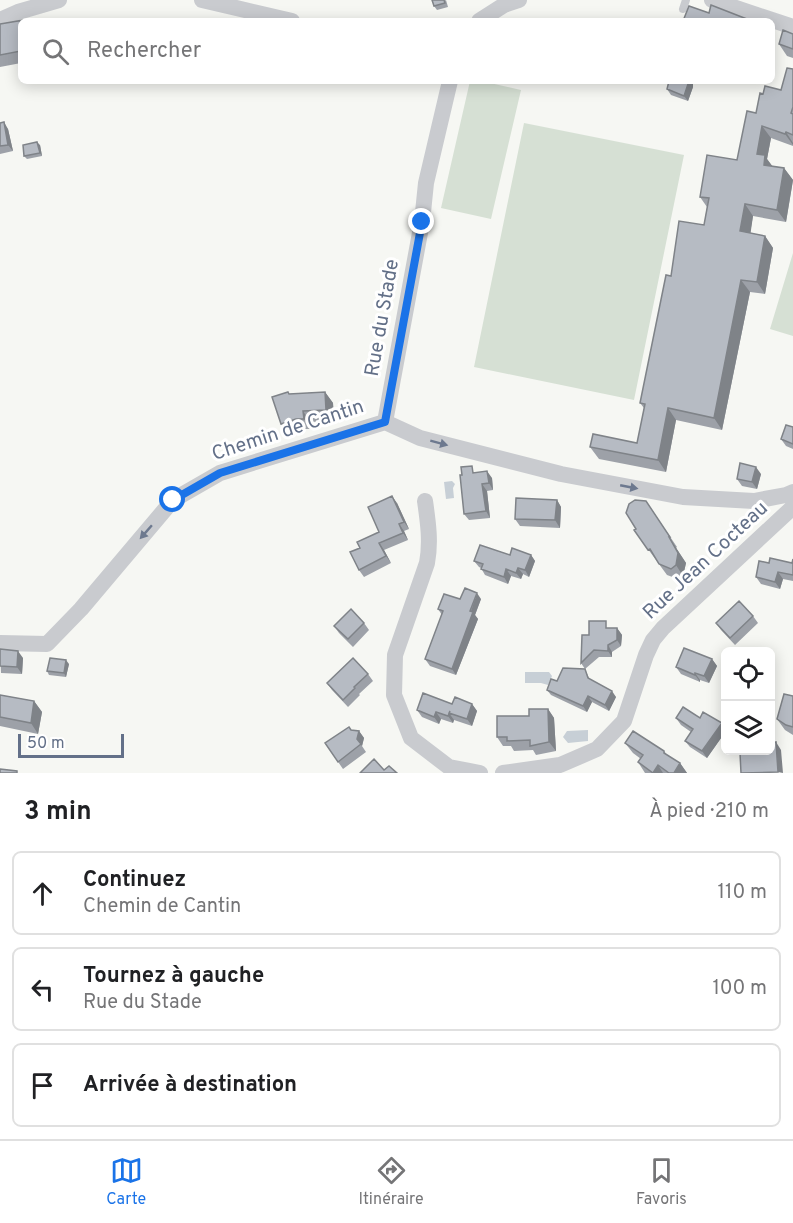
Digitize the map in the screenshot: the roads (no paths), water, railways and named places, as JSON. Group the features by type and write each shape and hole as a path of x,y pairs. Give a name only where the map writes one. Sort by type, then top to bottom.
{"street":[{"path":"0,20 59,0"},
{"path":"201,0 279,18"},
{"path":"484,18 504,5 519,0"},
{"path":"713,0 763,18"},
{"path":"775,22 793,27"},
{"name":"Rue du Stade","path":"385,422 422,222 426,183 449,84"},
{"name":"Chemin de Cantin","path":"0,643 46,645 81,609 173,500 220,473 385,422 420,438 561,474 682,498 754,501 793,492"},
{"path":"425,501 429,535 427,563 395,656 394,694 411,738 449,768 480,773"},
{"name":"Rue Jean Cocteau","path":"503,773 560,765 597,749 624,721 653,640 674,617 793,507"}]}
